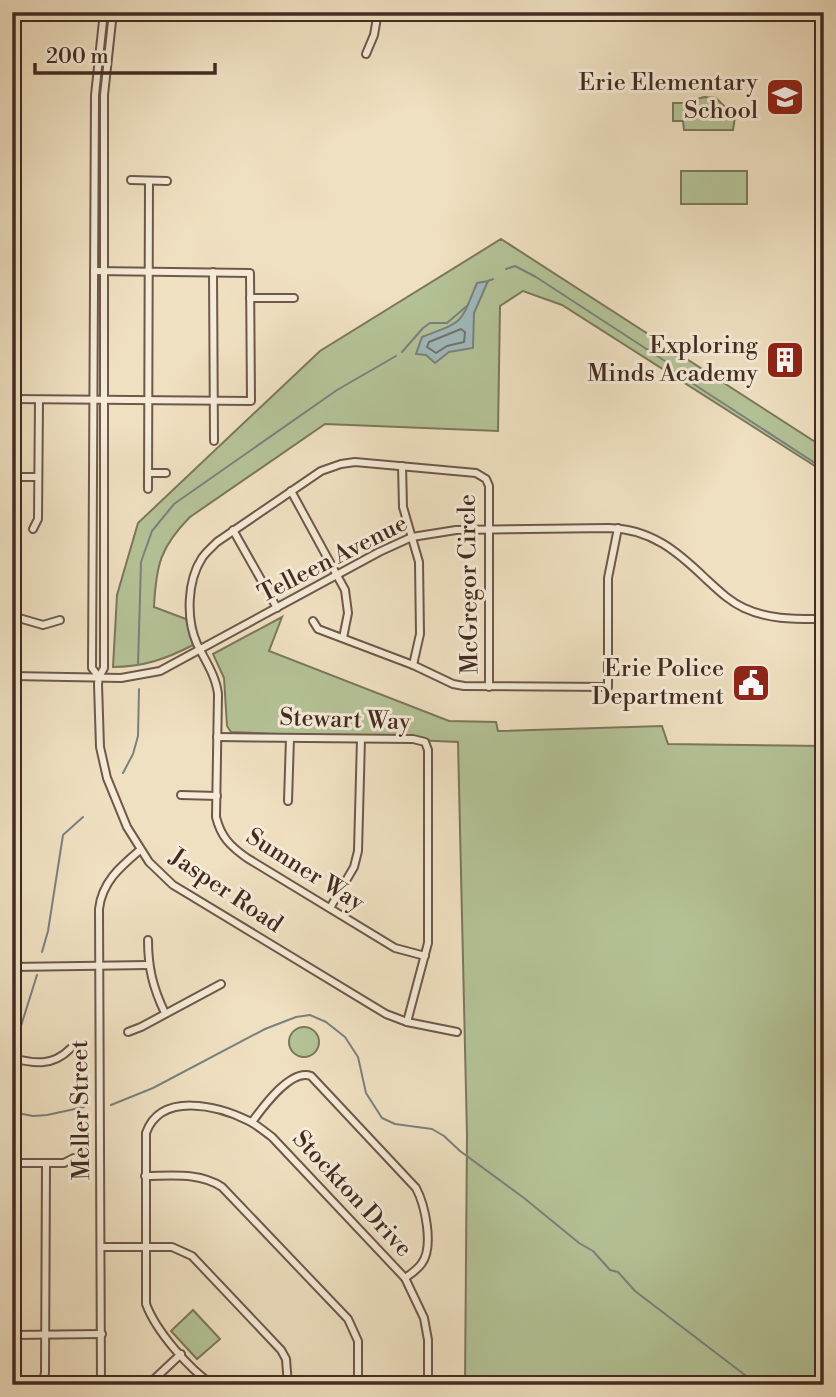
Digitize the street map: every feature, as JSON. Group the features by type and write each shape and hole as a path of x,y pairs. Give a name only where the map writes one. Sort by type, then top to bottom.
{"street":[{"path":"104,12 95,96 94,162 92,668 99,677 104,668 104,96 113,12"},
{"path":"366,54 374,35 378,12"},
{"path":"94,162 104,162"},
{"path":"131,180 167,181"},
{"path":"148,489 149,181"},
{"path":"12,399 250,401 250,273 94,271"},
{"path":"213,272 214,441"},
{"path":"250,298 294,298"},
{"path":"33,529 38,519 39,400"},
{"name":"McGregor Circle","path":"218,737 217,685 192,624 191,591 194,575 202,558 217,542 321,471 341,464 355,462 470,472 481,475 489,486 489,687"},
{"path":"402,466 401,494 419,562 419,643 413,665"},
{"path":"148,473 166,473"},
{"path":"12,477 38,477"},
{"path":"291,491 345,590 347,602 343,638"},
{"path":"313,621 318,629 413,665 453,684 489,687 608,687 608,578 618,528"},
{"name":"Telleen Avenue","path":"12,676 147,675 178,664 379,552 412,537 442,531 618,528 647,534 676,550 725,597 742,607 777,618 824,619"},
{"path":"233,530 277,608"},
{"path":"12,616 43,625 60,620"},
{"name":"Jasper Road","path":"99,677 100,747 107,778 115,803 140,850 160,873 187,894 365,1001 407,1022 457,1032"},
{"name":"Stewart Way","path":"218,737 413,739 425,742 428,750 428,943 425,956"},
{"name":"Sumner Way","path":"218,737 216,796 219,831 228,845 395,948 425,956"},
{"path":"288,801 290,738"},
{"path":"330,908 350,874 358,851 361,739"},
{"path":"181,795 216,796"},
{"name":"Meller Street","path":"101,1385 100,898 104,887 118,869 140,850"},
{"path":"148,940 148,965 155,993 165,1013"},
{"path":"407,1022 425,956"},
{"path":"12,967 148,965"},
{"path":"128,1032 221,984"},
{"path":"12,1058 38,1063 49,1062 61,1058 70,1048"},
{"path":"252,1122 265,1103 294,1077 303,1073 311,1076 407,1179 422,1200 426,1221 426,1251 421,1265 405,1278"},
{"name":"Stockton Drive","path":"145,1176 147,1128 158,1114 167,1109 184,1106 215,1108 252,1122 272,1137 405,1278 424,1318 428,1340 428,1385"},
{"path":"12,1163 64,1163 74,1158"},
{"path":"42,1385 45,1373 46,1164"},
{"path":"213,1385 158,1327 146,1304 145,1176 197,1176 222,1187 348,1319 358,1341 358,1385"},
{"path":"102,1247 145,1246 183,1250 196,1260 281,1350 286,1359 288,1385"},
{"path":"12,1335 102,1334"},
{"path":"148,1385 181,1354"}],"green space":[{"path":"704,97 716,98 735,117 733,130 684,130 683,121 673,121 673,103"},
{"path":"681,171 747,171 747,204 681,204"},
{"path":"501,239 823,447 821,464 818,468 562,305 523,291 500,306 498,431 325,424 190,517 166,548 158,568 154,607 186,619 193,645 154,661 113,667 117,595 138,523 320,351"},
{"path":"282,617 269,651 449,721 496,722 498,731 662,726 668,744 824,746 821,1385 465,1385 467,1135 458,742 231,732 227,726 224,678 213,654"},
{"path":"304,1027 315,1031 319,1042 315,1053 304,1057 293,1053 289,1042 293,1031"},
{"path":"193,1310 220,1339 197,1359 171,1331"}],"water":[{"path":"488,281 474,313 473,348 449,352 435,363 426,355 416,354 422,337 459,320 477,283"}],"waterway":[{"path":"506,269 515,266 536,277 668,363"},
{"path":"488,281 493,279"},
{"path":"402,352 430,323 447,323 468,305"},
{"path":"138,665 141,562 152,531 174,504 337,390 396,356"},
{"path":"669,368 818,465"},
{"path":"123,773 133,754 138,736 139,689"},
{"path":"42,952 48,931 63,835 83,817"},
{"path":"15,1045 37,975"},
{"path":"111,1105 153,1088 265,1029 296,1017 310,1015 326,1022 345,1037 358,1057 366,1093 382,1118 395,1124 432,1129 444,1136 579,1243 593,1251 635,1291 758,1385"},
{"path":"12,1112 33,1116 84,1107"}],"place":[{"name":"Erie Elementary School","path":"785,97"},
{"name":"Exploring Minds Academy","path":"785,360"},
{"name":"Erie Police Department","path":"751,683"}]}
